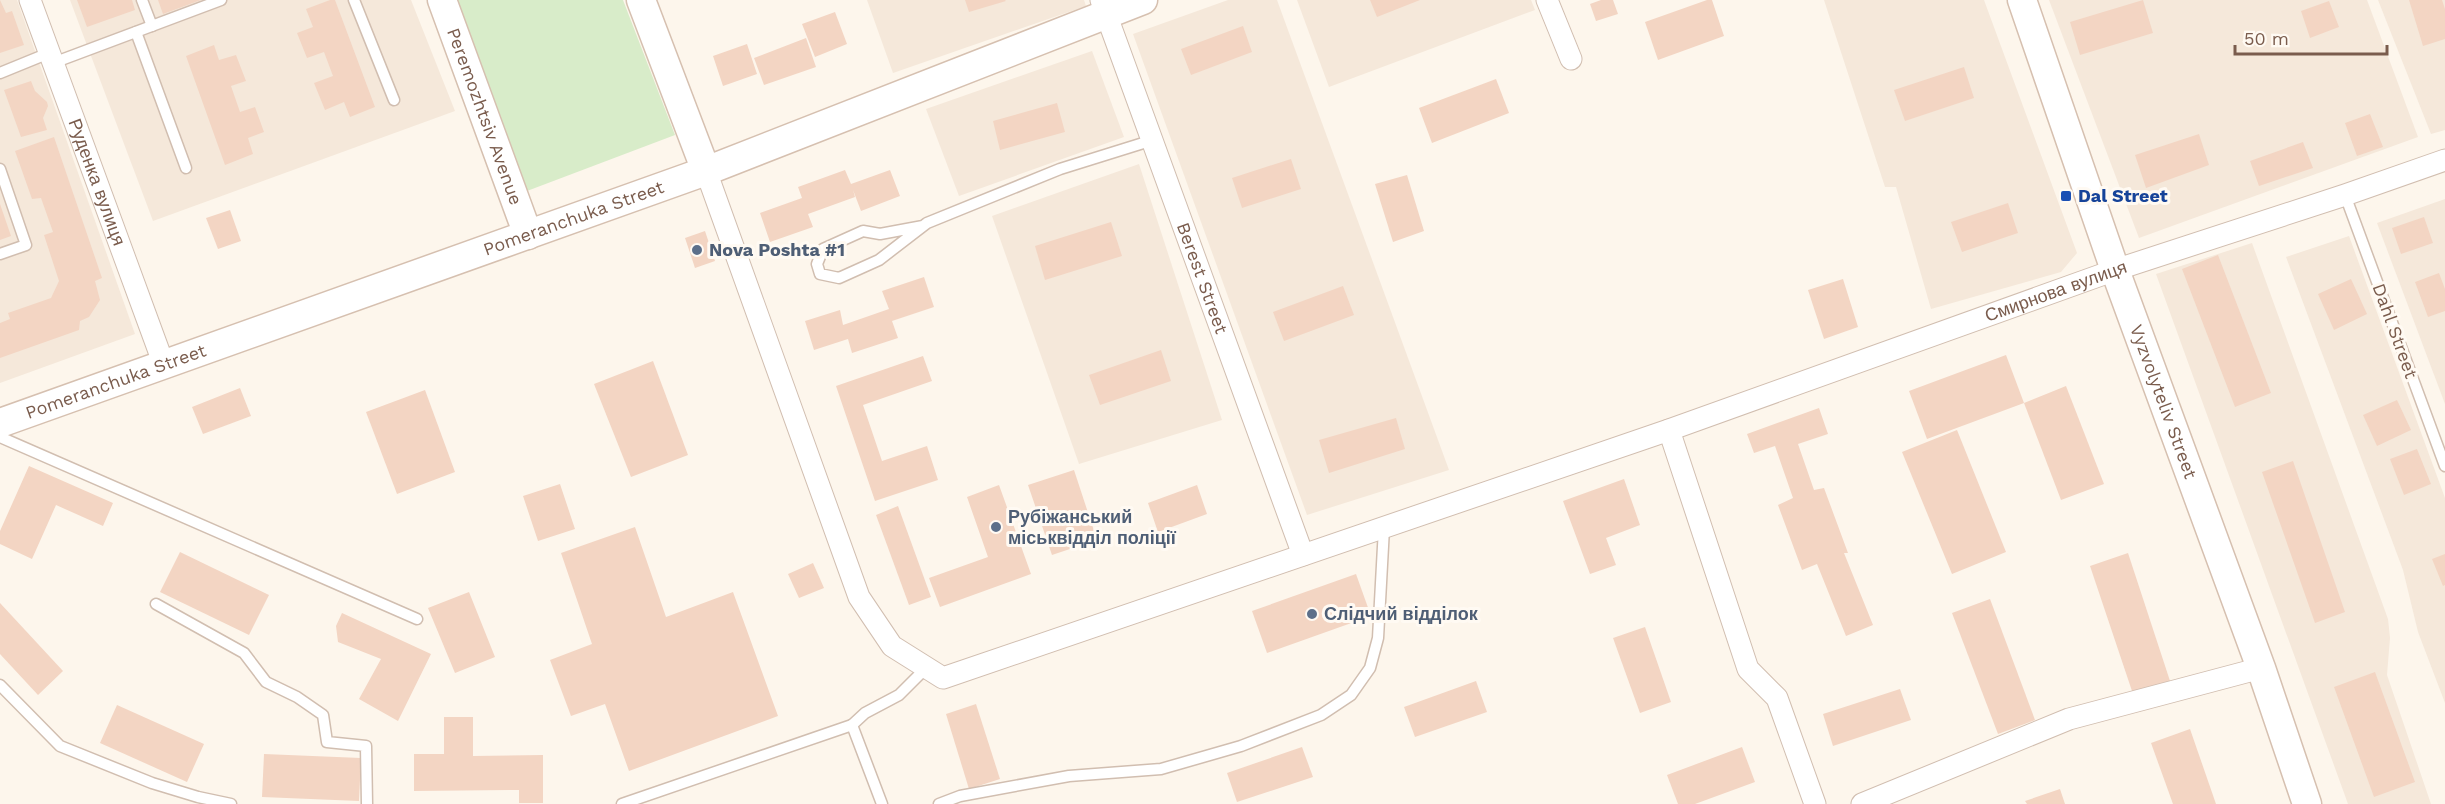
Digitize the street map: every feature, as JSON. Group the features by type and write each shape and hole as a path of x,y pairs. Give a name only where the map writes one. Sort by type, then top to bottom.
{"street":[{"name":"Руденка вулиця","path":"30,0 164,365"},
{"name":"Peremozhtsiv Avenue","path":"442,0 528,235"},
{"path":"641,0 706,171"},
{"name":"Pomeranchuka Street","path":"0,423 706,171 1104,7 1143,0"},
{"path":"1547,0 1570,58"},
{"name":"Vyzvolyteliv Street","path":"2022,0 2115,270 2261,668 2307,804"},
{"name":"Berest Street","path":"1104,7 1302,555"},
{"name":"Смирнова вулиця","path":"706,171 859,597 892,646 943,678 1669,430 2115,270 2445,160"},
{"path":"1669,430 1748,669 1777,698 1815,804"},
{"path":"1862,804 2069,719 2261,668"}],"lane":[{"path":"142,0 152,26"},
{"path":"0,72 136,32 221,0"},
{"path":"354,0 394,100"},
{"path":"136,32 186,168"},
{"path":"923,225 879,260 839,278 820,274 817,264 823,249 863,231 880,234 923,225 1060,169 1153,140"},
{"path":"0,169 26,245 0,254"},
{"name":"Dahl Street","path":"2345,195 2445,466"},
{"path":"0,437 417,620"},
{"path":"939,804 960,796 1069,776 1161,769 1241,746 1321,715 1351,695 1370,668 1378,638 1384,528"},
{"path":"156,604 244,653 266,682 297,697 323,715 327,742 366,746 367,804"},
{"path":"622,804 852,725 865,713 899,695 926,668"},
{"path":"0,685 60,746 152,783 231,804"},
{"path":"852,725 882,804"}],"shaded area":[{"path":"0,0 17,0 135,334 0,383"},
{"path":"70,0 411,0 455,111 153,221"},
{"path":"867,0 1084,0 1086,6 893,73"},
{"path":"1228,0 1277,0 1449,470 1307,515 1133,34"},
{"path":"1297,0 1531,0 1535,10 1329,87"},
{"path":"1824,0 1984,0 2077,253 2061,272 1931,309 1896,187 1885,187"},
{"path":"2049,0 2367,0 2418,137 2139,238"},
{"path":"2378,0 2445,0 2445,130 2431,134"},
{"path":"1092,51 1124,137 959,196 926,109"},
{"path":"1139,164 1222,420 1079,464 992,216"},
{"path":"2445,199 2445,404 2377,223"},
{"path":"2349,236 2445,498 2445,703 2418,632 2403,570 2286,257"},
{"path":"2252,243 2388,619 2390,638 2387,675 2431,804 2348,804 2156,274"}],"green space":[{"path":"455,0 623,0 675,135 527,191"}],"building":[{"path":"0,0 6,13 12,11 24,45 0,53"},
{"path":"77,0 132,0 135,10 87,27"},
{"path":"158,0 201,0 163,14"},
{"path":"335,0 375,107 350,117 344,102 325,110 314,83 333,76 324,52 307,58 297,33 313,27 306,9"},
{"path":"965,0 1005,0 1006,1 969,12"},
{"path":"1370,0 1420,0 1377,17"},
{"path":"1601,0 1613,0 1618,14 1596,21 1590,4"},
{"path":"1712,0 1724,36 1658,60 1645,22"},
{"path":"2143,0 2153,33 2080,55 2070,22"},
{"path":"2409,0 2442,0 2445,9 2445,39 2423,46"},
{"path":"2329,1 2339,27 2310,38 2301,11"},
{"path":"835,12 847,44 815,57 802,24"},
{"path":"1243,26 1252,52 1191,75 1181,49"},
{"path":"806,38 816,67 764,85 754,58"},
{"path":"747,44 757,74 723,86 713,56"},
{"path":"214,45 219,60 236,55 246,81 231,86 240,112 255,107 264,132 248,138 253,154 225,165 186,56"},
{"path":"1964,67 1974,98 1905,121 1894,90"},
{"path":"1496,79 1509,113 1432,143 1419,108"},
{"path":"31,81 35,91 47,102 48,106 43,118 47,130 21,137 4,90"},
{"path":"1057,103 1065,132 1000,150 993,121"},
{"path":"2370,114 2383,147 2357,156 2345,123"},
{"path":"2199,134 2209,165 2146,188 2135,155"},
{"path":"54,137 102,278 95,281 100,300 89,317 80,321 79,330 0,358 0,323 10,319 8,313 51,298 59,281 44,235 53,232 41,198 32,199 15,151"},
{"path":"2303,142 2313,168 2259,186 2250,161"},
{"path":"1291,159 1301,189 1242,208 1232,178"},
{"path":"845,170 851,184 890,170 900,196 861,211 853,190 855,197 808,214 813,227 770,242 760,213 802,198 798,187"},
{"path":"1407,175 1424,231 1393,242 1375,184"},
{"path":"2008,203 2018,233 1962,252 1951,222"},
{"path":"0,204 11,236 0,240"},
{"path":"230,210 241,241 218,249 206,218"},
{"path":"2424,217 2433,243 2401,254 2392,228"},
{"path":"1111,222 1122,256 1045,280 1035,246"},
{"path":"705,231 715,261 695,268 685,238"},
{"path":"2218,255 2271,393 2235,407 2182,269"},
{"path":"2439,273 2445,289 2445,311 2428,317 2415,282"},
{"path":"924,277 934,307 892,321 898,338 852,353 848,339 814,350 805,321 840,310 843,325 889,309 882,291"},
{"path":"1843,279 1858,327 1824,339 1808,290"},
{"path":"2351,279 2367,314 2334,330 2318,294"},
{"path":"1343,286 1354,315 1284,341 1273,312"},
{"path":"1161,350 1171,381 1100,405 1089,375"},
{"path":"2006,355 2024,403 1927,439 1909,391"},
{"path":"923,356 932,381 863,405 882,461 927,446 938,480 875,501 836,386"},
{"path":"653,361 688,455 631,477 594,384"},
{"path":"2066,386 2104,484 2061,500 2024,403"},
{"path":"240,388 251,416 203,434 192,407"},
{"path":"425,390 455,472 397,494 366,412"},
{"path":"2397,400 2411,430 2377,446 2363,415"},
{"path":"1819,408 1828,434 1798,444 1814,490 1824,488 1848,553 1844,553 1873,625 1846,636 1817,564 1802,570 1778,505 1793,498 1775,446 1754,453 1747,434"},
{"path":"1396,418 1405,449 1329,473 1319,440"},
{"path":"1957,430 2006,552 1952,574 1902,452"},
{"path":"2417,449 2431,484 2404,495 2390,459"},
{"path":"2293,461 2345,612 2315,623 2262,472"},
{"path":"29,466 113,503 103,526 56,505 32,559 0,544 0,531"},
{"path":"1074,470 1097,540 1052,555 1028,485"},
{"path":"1624,479 1640,525 1606,538 1616,565 1590,574 1563,501"},
{"path":"560,484 575,529 538,541 523,496"},
{"name":"Рубіжанський міськвідділ поліції","path":"999,485 1031,574 940,607 929,578 988,557 967,497"},
{"path":"1197,485 1207,514 1158,532 1148,503"},
{"path":"898,506 931,597 909,605 876,515"},
{"path":"635,527 666,617 733,592 778,716 629,771 605,704 571,716 550,660 592,644 561,553"},
{"path":"180,552 269,595 249,635 160,592"},
{"path":"2128,553 2170,681 2133,694 2090,566"},
{"path":"2445,554 2445,585 2443,586 2432,559"},
{"path":"813,563 824,588 799,598 788,574"},
{"name":"Слідчий відділок","path":"1356,574 1371,616 1267,653 1252,611"},
{"path":"469,592 495,657 455,673 428,608"},
{"path":"1990,599 2035,720 1998,734 1952,613"},
{"path":"0,603 63,671 38,695 0,654"},
{"path":"342,613 431,654 398,721 359,699 381,659 338,642 336,626"},
{"path":"1645,627 1671,702 1640,713 1613,638"},
{"path":"2375,672 2415,782 2374,797 2334,687"},
{"path":"1476,681 1487,712 1415,737 1404,707"},
{"path":"1900,689 1911,720 1833,746 1823,714"},
{"path":"976,704 1000,779 969,789 946,714"},
{"path":"117,705 204,744 187,782 100,743"},
{"path":"444,717 473,717 473,756 543,755 543,803 519,803 519,790 414,791 414,754 444,754"},
{"path":"2190,729 2216,804 2173,804 2151,743"},
{"path":"1302,747 1313,777 1237,802 1227,773"},
{"path":"1742,747 1755,782 1695,804 1678,804 1667,775"},
{"path":"264,754 361,758 359,801 262,797"},
{"path":"2060,789 2065,804 2027,804 2025,801"}],"place":[{"name":"Dal Street","path":"2066,196"},
{"name":"Nova Poshta #1","path":"697,250"},
{"name":"Рубіжанський міськвідділ поліції","path":"996,527"},
{"name":"Слідчий відділок","path":"1312,614"}]}
